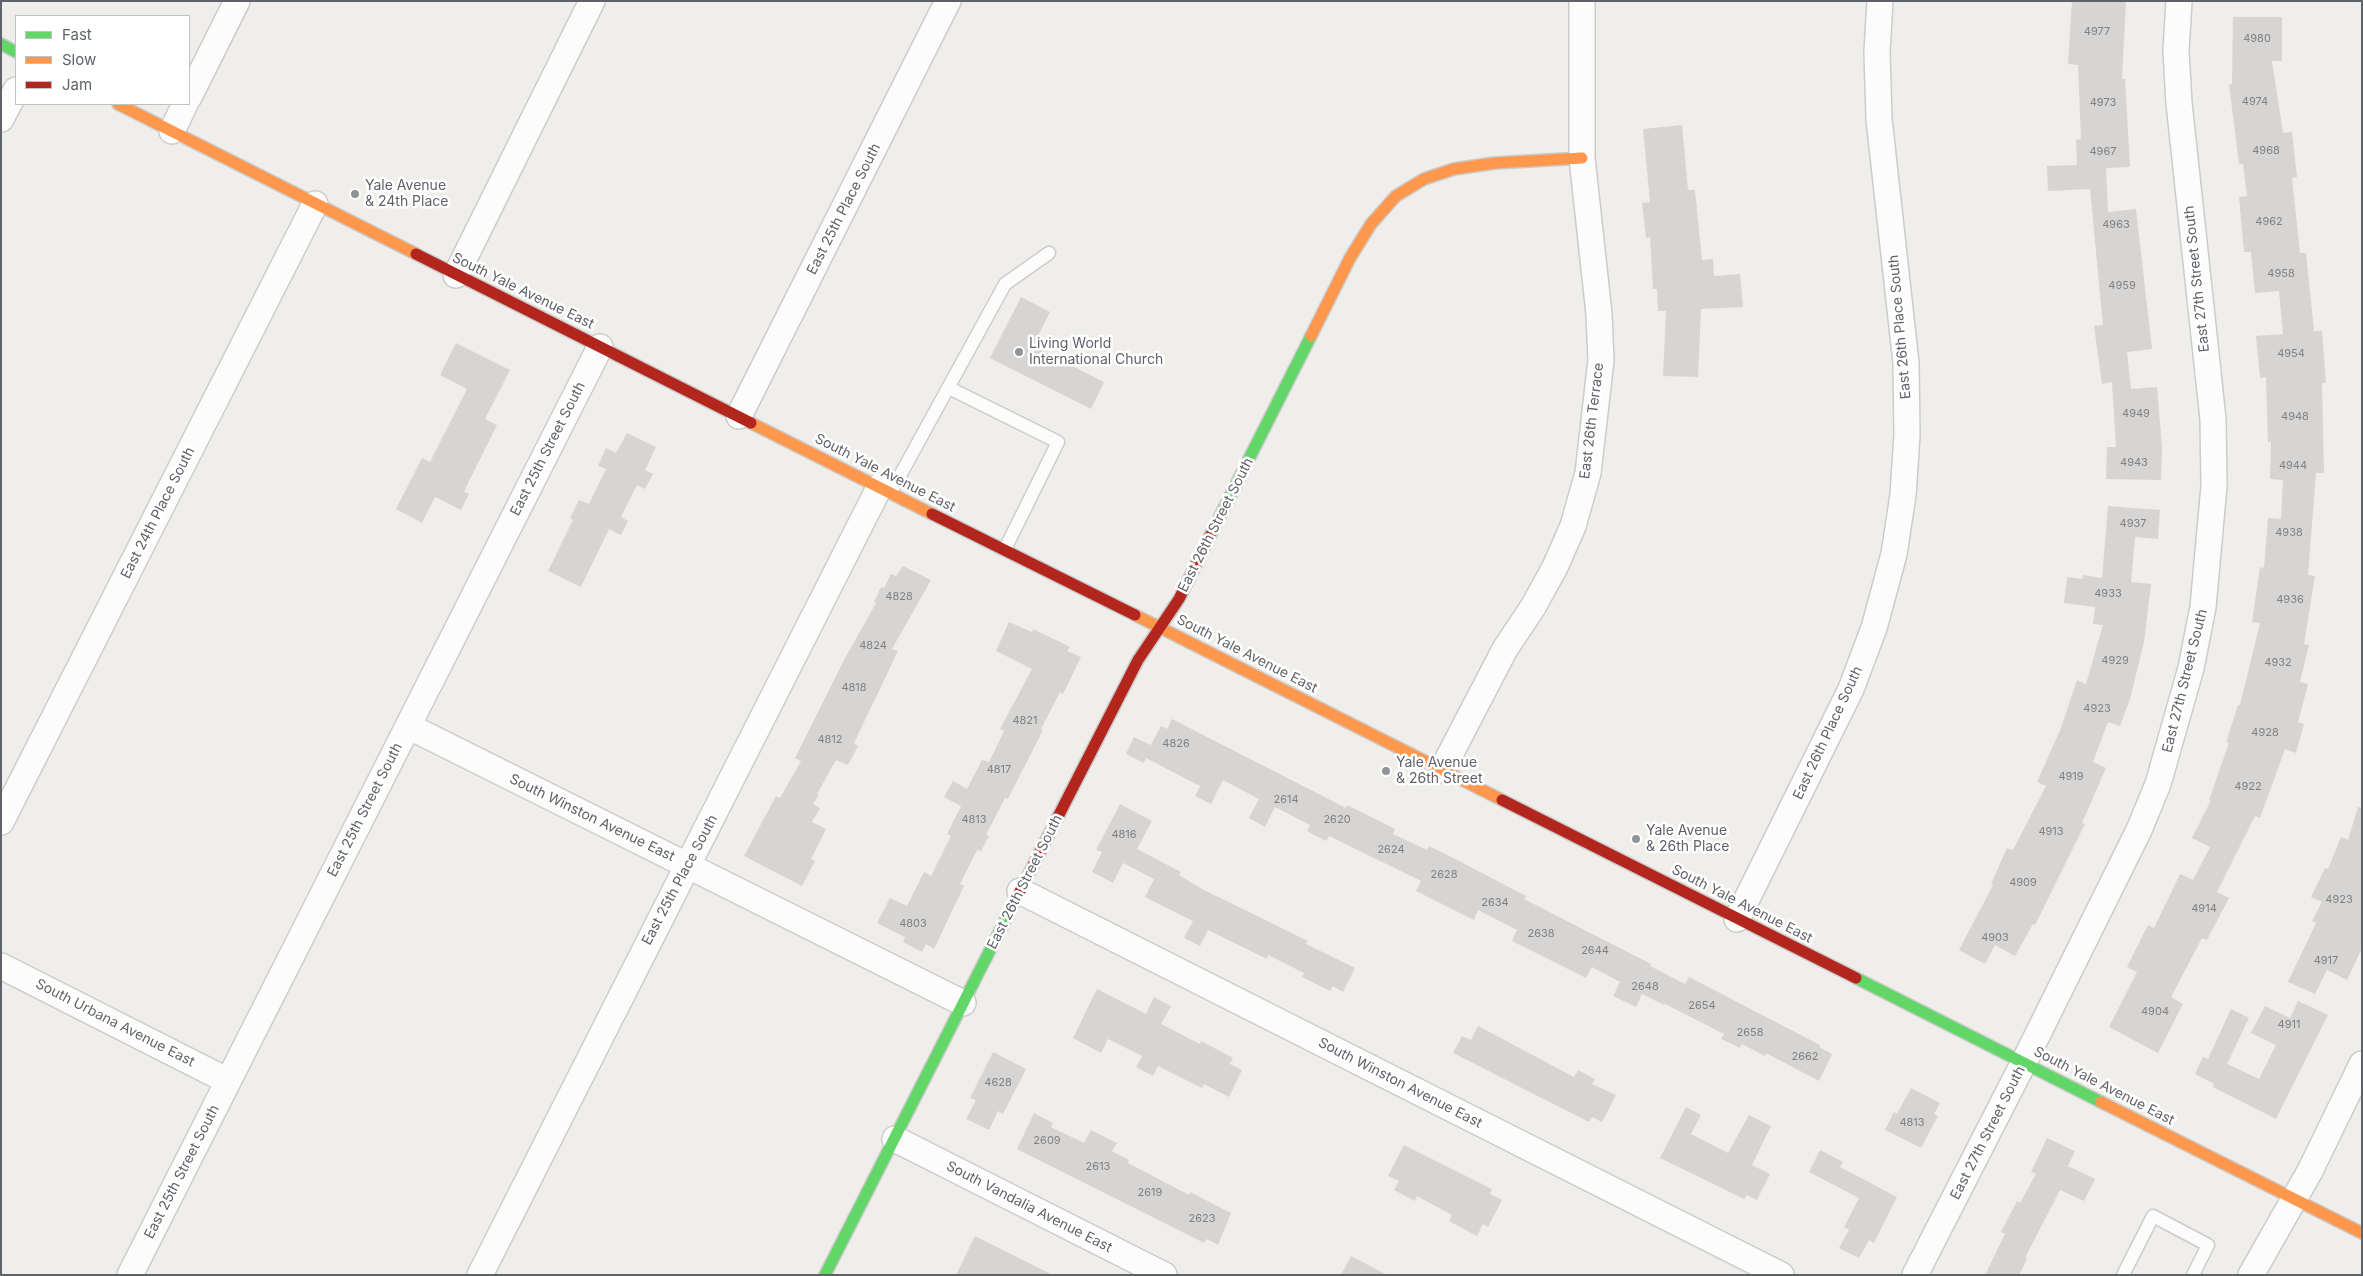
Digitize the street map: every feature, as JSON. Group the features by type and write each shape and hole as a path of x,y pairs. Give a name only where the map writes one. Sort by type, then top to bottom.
{"main road":[{"path":"1,44 15,51"},
{"name":"South Yale Avenue East","path":"120,105 2362,1233"},
{"name":"East 26th Street South","path":"825,1275 1138,660 1179,599 1350,258 1371,224 1396,196 1424,179 1454,169 1495,163 1582,158"}],"street":[{"path":"190,95 237,1"},
{"path":"456,275 592,1"},
{"name":"East 25th Place South","path":"739,416 948,1"},
{"path":"1582,1 1582,158"},
{"name":"East 26th Place South","path":"1737,919 1851,689 1874,628 1894,554 1903,495 1908,435 1906,381 1879,119 1877,52 1880,1"},
{"name":"East 27th Street South","path":"1915,1275 2024,1062 2139,830 2158,784 2191,668 2203,607 2214,486 2213,419 2179,103 2176,51 2179,1"},
{"path":"1,119 15,92"},
{"path":"172,131 185,105"},
{"name":"East 26th Terrace","path":"1442,770 1505,650 1533,607 1554,567 1573,526 1588,473 1601,360 1599,314 1582,158"},
{"name":"East 24th Place South","path":"1,822 315,204"},
{"name":"East 25th Street South","path":"130,1275 600,347"},
{"name":"East 25th Place South","path":"480,1275 686,865 717,810 886,489"},
{"name":"South Winston Avenue East","path":"408,726 964,1004"},
{"name":"South Winston Avenue East","path":"1020,891 1781,1275"},
{"name":"South Urbana Avenue East","path":"1,966 228,1080"},
{"path":"2251,1275 2310,1170 2362,1064"},
{"name":"South Vandalia Avenue East","path":"894,1139 1164,1275"}],"lane":[{"path":"886,489 949,388 1005,284 1049,254"},
{"path":"949,388 1058,442 1005,550"},
{"path":"2123,1275 2153,1216 2208,1246 2193,1275"}],"building":[{"path":"2072,1 2126,1 2122,79 2125,79 2130,167 2106,168 2108,212 2136,209 2152,349 2127,352 2131,389 2157,387 2162,447 2161,480 2106,479 2107,447 2116,447 2112,382 2102,384 2094,326 2103,325 2090,189 2048,191 2047,166 2077,165 2076,140 2081,139 2078,65 2068,64"},
{"path":"2233,17 2282,17 2282,61 2272,61 2283,133 2292,132 2297,177 2292,178 2300,253 2306,253 2314,331 2322,331 2326,383 2322,383 2324,473 2316,473 2308,575 2315,576 2304,644 2309,645 2300,682 2308,684 2298,722 2304,724 2296,753 2285,749 2260,818 2255,816 2217,892 2229,898 2207,940 2202,938 2171,997 2183,1004 2158,1053 2109,1027 2137,972 2127,967 2148,925 2154,928 2180,874 2193,880 2210,847 2192,838 2211,800 2209,800 2229,743 2226,742 2238,705 2240,705 2260,623 2252,622 2260,567 2264,568 2268,518 2281,519 2283,480 2270,479 2271,442 2268,442 2266,377 2260,378 2256,336 2283,334 2279,291 2255,293 2251,252 2244,252 2239,197 2247,196 2243,164 2239,164 2229,84 2232,84"},
{"path":"1682,125 1688,190 1695,190 1702,260 1713,259 1714,276 1740,274 1743,307 1701,309 1698,377 1663,376 1666,311 1658,311 1657,289 1653,289 1650,237 1646,238 1642,203 1650,202 1643,129"},
{"name":"Living World International Church","path":"1021,297 1050,312 1033,346 1104,382 1091,409 990,358"},
{"path":"456,343 510,370 485,419 497,425 464,492 469,494 461,510 435,497 422,523 396,509 422,458 430,462 467,389 440,375"},
{"path":"627,433 656,447 645,470 653,474 645,489 637,485 621,517 628,521 621,535 609,529 581,587 548,571 573,520 570,518 579,500 589,504 606,469 598,466 606,448 616,453"},
{"path":"2108,506 2160,510 2158,539 2135,537 2131,582 2151,584 2144,642 2130,699 2120,726 2108,722 2093,762 2106,768 2082,823 2085,824 2035,925 2033,924 2015,956 1995,945 1985,964 1959,950 1993,885 1991,884 2007,848 2013,850 2046,786 2037,782 2061,728 2077,680 2086,684 2103,625 2093,624 2095,607 2064,603 2067,577 2083,579 2083,575 2102,578"},
{"path":"903,566 931,580 892,649 898,651 854,743 858,746 848,765 836,760 817,794 819,795 813,804 820,808 812,822 826,829 811,859 815,861 802,886 744,856 776,796 780,798 801,761 795,758 844,660 876,603 874,602 881,587 884,588 891,574 896,576"},
{"path":"1009,622 1032,632 1033,629 1060,642 1070,647 1067,651 1081,657 1063,694 1060,692 1008,799 1005,798 986,835 989,836 981,851 977,850 960,884 964,886 934,949 926,944 922,952 903,942 905,937 877,923 890,898 907,906 924,872 931,876 951,836 947,834 961,806 944,797 953,781 967,789 982,760 989,762 1004,731 1000,729 1032,669 996,651"},
{"path":"1172,719 1346,808 1347,805 1395,829 1393,834 1427,850 1429,846 1461,862 1526,896 1524,899 1651,964 1650,966 1685,984 1689,977 1820,1045 1819,1047 1832,1054 1819,1081 1766,1053 1765,1056 1742,1044 1740,1048 1721,1039 1724,1034 1642,994 1636,1007 1613,996 1620,982 1592,967 1586,978 1512,941 1517,930 1478,910 1474,920 1416,891 1421,881 1329,836 1326,841 1307,831 1310,825 1275,807 1265,827 1249,818 1259,799 1223,780 1211,804 1195,796 1200,786 1146,758 1144,763 1126,754 1134,737 1151,745 1161,726 1167,729"},
{"path":"1120,804 1152,821 1137,849 1181,872 1179,875 1202,889 1308,941 1306,944 1355,968 1343,992 1333,986 1330,991 1302,977 1304,973 1268,955 1267,959 1208,930 1200,946 1184,938 1193,921 1145,897 1154,879 1123,863 1113,883 1092,872 1102,852 1096,850"},
{"path":"2358,807 2362,808 2362,948 2347,980 2327,970 2315,994 2288,982 2316,923 2312,921 2322,902 2311,897 2325,868 2328,869 2341,837 2348,840"},
{"path":"1097,989 1146,1014 1154,997 1171,1006 1161,1024 1200,1044 1201,1041 1233,1058 1230,1064 1242,1070 1229,1097 1204,1084 1202,1088 1158,1066 1153,1076 1136,1067 1142,1056 1108,1039 1101,1053 1073,1038"},
{"path":"2298,1001 2328,1015 2276,1119 2213,1087 2214,1084 2195,1074 2203,1057 2208,1059 2231,1009 2249,1018 2227,1064 2259,1079 2276,1045 2251,1033 2265,1006 2290,1018"},
{"path":"1478,1026 1574,1077 1578,1070 1595,1079 1592,1084 1616,1095 1602,1122 1592,1117 1589,1122 1453,1053 1462,1036 1471,1040"},
{"path":"993,1052 1026,1069 1003,1114 998,1111 989,1130 966,1119 976,1100 970,1098"},
{"path":"1911,1088 1940,1103 1934,1114 1938,1116 1921,1148 1885,1130 1894,1112 1897,1114"},
{"path":"1686,1107 1701,1115 1691,1134 1728,1153 1749,1115 1771,1126 1752,1165 1770,1174 1757,1200 1747,1195 1744,1199 1660,1158"},
{"path":"1034,1113 1053,1123 1051,1127 1084,1143 1091,1130 1117,1143 1112,1151 1129,1160 1128,1163 1189,1195 1190,1192 1231,1213 1218,1245 1207,1239 1204,1243 1017,1149"},
{"path":"2047,1138 2075,1151 2068,1166 2095,1179 2084,1201 2060,1190 2025,1258 2027,1259 2019,1275 1985,1275 2005,1234 2001,1232 2017,1201 2020,1203 2036,1174 2031,1172"},
{"path":"1404,1145 1492,1189 1490,1194 1502,1200 1488,1227 1483,1224 1477,1236 1449,1221 1452,1215 1417,1196 1415,1201 1394,1190 1399,1181 1388,1176"},
{"path":"1820,1150 1843,1162 1840,1167 1897,1197 1874,1243 1869,1240 1859,1258 1839,1248 1849,1230 1844,1227 1859,1198 1809,1172"},
{"path":"975,1236 1053,1275 956,1275"},
{"path":"1351,1256 1387,1275 1341,1275"}],"traffic: fast":[{"path":"1,44 15,51"},
{"path":"1210,536 1311,336"},
{"path":"825,1275 1014,903"},
{"path":"1856,978 2101,1102"}],"traffic: slow":[{"path":"120,105 416,254"},
{"path":"1311,336 1350,258 1371,224 1396,196 1424,179 1454,169 1495,163 1582,158"},
{"path":"751,423 932,514"},
{"path":"1135,615 1502,800"},
{"path":"2101,1102 2362,1233"}],"traffic: jam":[{"path":"416,254 751,423"},
{"path":"932,514 1135,615"},
{"path":"1014,903 1138,660 1179,599 1210,536"},
{"path":"1502,800 1856,978"}],"place":[{"name":"Yale Avenue & 24th Place","path":"355,194"},
{"name":"Living World International Church","path":"1019,352"},
{"name":"Yale Avenue & 26th Street","path":"1386,771"},
{"name":"Yale Avenue & 26th Place","path":"1636,839"}]}
